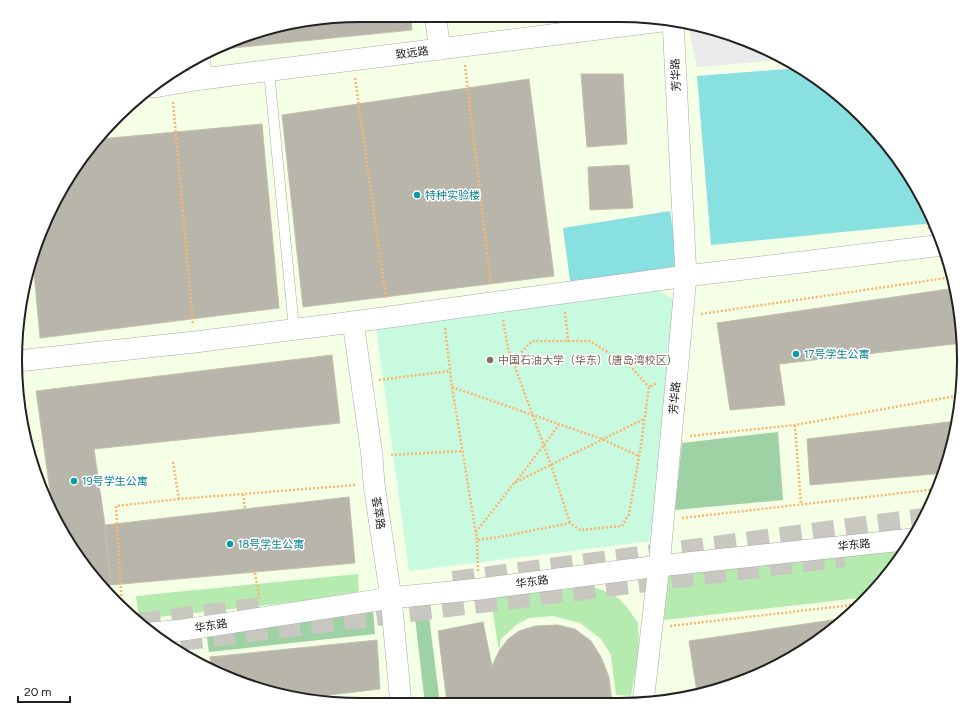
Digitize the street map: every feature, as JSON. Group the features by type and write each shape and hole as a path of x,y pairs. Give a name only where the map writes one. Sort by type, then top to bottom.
{"street":[{"path":"436,22 440,49"},
{"name":"致远路","path":"162,86 202,79 644,23"},
{"name":"芳华路","path":"644,697 664,520 686,276 673,26"},
{"path":"200,63 202,79"},
{"path":"22,360 195,342 353,322 686,276 937,246"},
{"name":"荟萃路","path":"353,322 372,456 374,484 391,598 400,698"},
{"name":"华东路","path":"160,632 183,630 391,598 480,589 659,566 905,540"}],"lane":[{"path":"269,71 294,329"}],"path":[{"path":"463,46 497,302 508,348 534,416 570,523 580,530 622,526 629,514 649,387 631,367 590,341 532,341 513,361"},
{"path":"353,60 389,317"},
{"path":"162,86 195,342"},
{"path":"682,316 947,279"},
{"path":"563,293 568,341"},
{"path":"444,309 452,387 476,532 480,589"},
{"path":"361,382 450,371"},
{"path":"649,387 677,374"},
{"path":"452,387 602,439 639,456"},
{"path":"671,438 795,425 955,396"},
{"path":"514,483 645,418"},
{"path":"476,532 559,425"},
{"path":"795,425 801,504"},
{"path":"372,456 462,452"},
{"path":"173,462 179,499"},
{"path":"121,599 116,506 179,499 374,484"},
{"path":"664,520 931,490"},
{"path":"243,494 244,509"},
{"path":"476,540 500,537 570,523"},
{"path":"255,573 262,618"},
{"path":"652,628 852,605"}],"shaded area":[{"name":"中国石油大学（华东）(唐岛湾校区)","path":"619,22 685,28 728,40 788,67 825,92 842,106 873,137 900,172 912,191 939,251 951,294 954,316 957,360 956,382 951,426 939,469 922,509 912,529 887,566 858,599 842,614 807,641 768,663 728,680 685,692 619,698 360,698 294,692 251,680 211,663 191,653 154,628 121,599 106,583 79,548 57,509 40,469 28,426 22,360 25,316 28,294 40,251 48,231 67,191 92,154 121,121 137,106 172,79 211,57 251,40 294,28 338,23"},
{"path":"689,29 728,40 775,61 697,67"},
{"path":"791,69 807,79 842,106 873,137 900,172 912,191 928,224 711,245 697,76"},
{"path":"670,211 679,270 571,288 563,228"},
{"path":"656,289 673,299 652,541 409,571 376,327"}],"green space":[{"path":"778,432 783,500 675,510 682,443"},
{"path":"899,549 887,566 859,598 664,620 668,574"},
{"path":"358,574 359,595 143,619 139,615 136,596"},
{"path":"593,587 615,595 626,606 638,623 639,650 631,696 616,695 611,655 601,639 580,623 553,616 529,618 516,625 501,639 499,651 490,595"},
{"path":"414,609 428,609 439,698 424,698"},
{"path":"373,611 375,634 209,652 206,631"}],"building":[{"path":"360,22 411,22 412,30 230,48 251,40 294,28 316,25"},
{"path":"581,74 623,74 627,144 587,147"},
{"name":"特种实验楼","path":"529,79 554,276 303,307 282,115"},
{"path":"262,124 279,308 40,338 34,273 40,251 67,191 79,172 105,139"},
{"path":"629,165 633,208 590,210 588,167"},
{"name":"17号学生公寓","path":"950,289 956,344 779,364 785,405 730,410 717,323"},
{"name":"19号学生公寓","path":"332,355 340,423 94,449 105,525 111,585 108,586 79,548 67,529 51,495 36,391"},
{"path":"952,422 937,474 810,485 807,439"},
{"name":"18号学生公寓","path":"349,497 355,563 111,585 105,525"},
{"path":"835,620 807,641 768,663 728,680 696,689 689,641"},
{"path":"483,622 492,666 499,651 508,639 519,631 535,626 558,625 575,629 591,641 601,657 609,677 612,698 446,698 438,631"},
{"path":"377,640 380,689 324,696 294,692 251,680 231,672 211,663 210,657"}],"tunnel":[{"path":"453,582 916,520"},
{"path":"180,640 844,556"},
{"path":"148,623 269,607"}],"place":[{"name":"特种实验楼","path":"417,195"},
{"name":"17号学生公寓","path":"796,354"},
{"name":"中国石油大学（华东）(唐岛湾校区)","path":"490,360"},
{"name":"19号学生公寓","path":"74,481"},
{"name":"18号学生公寓","path":"230,544"}]}
